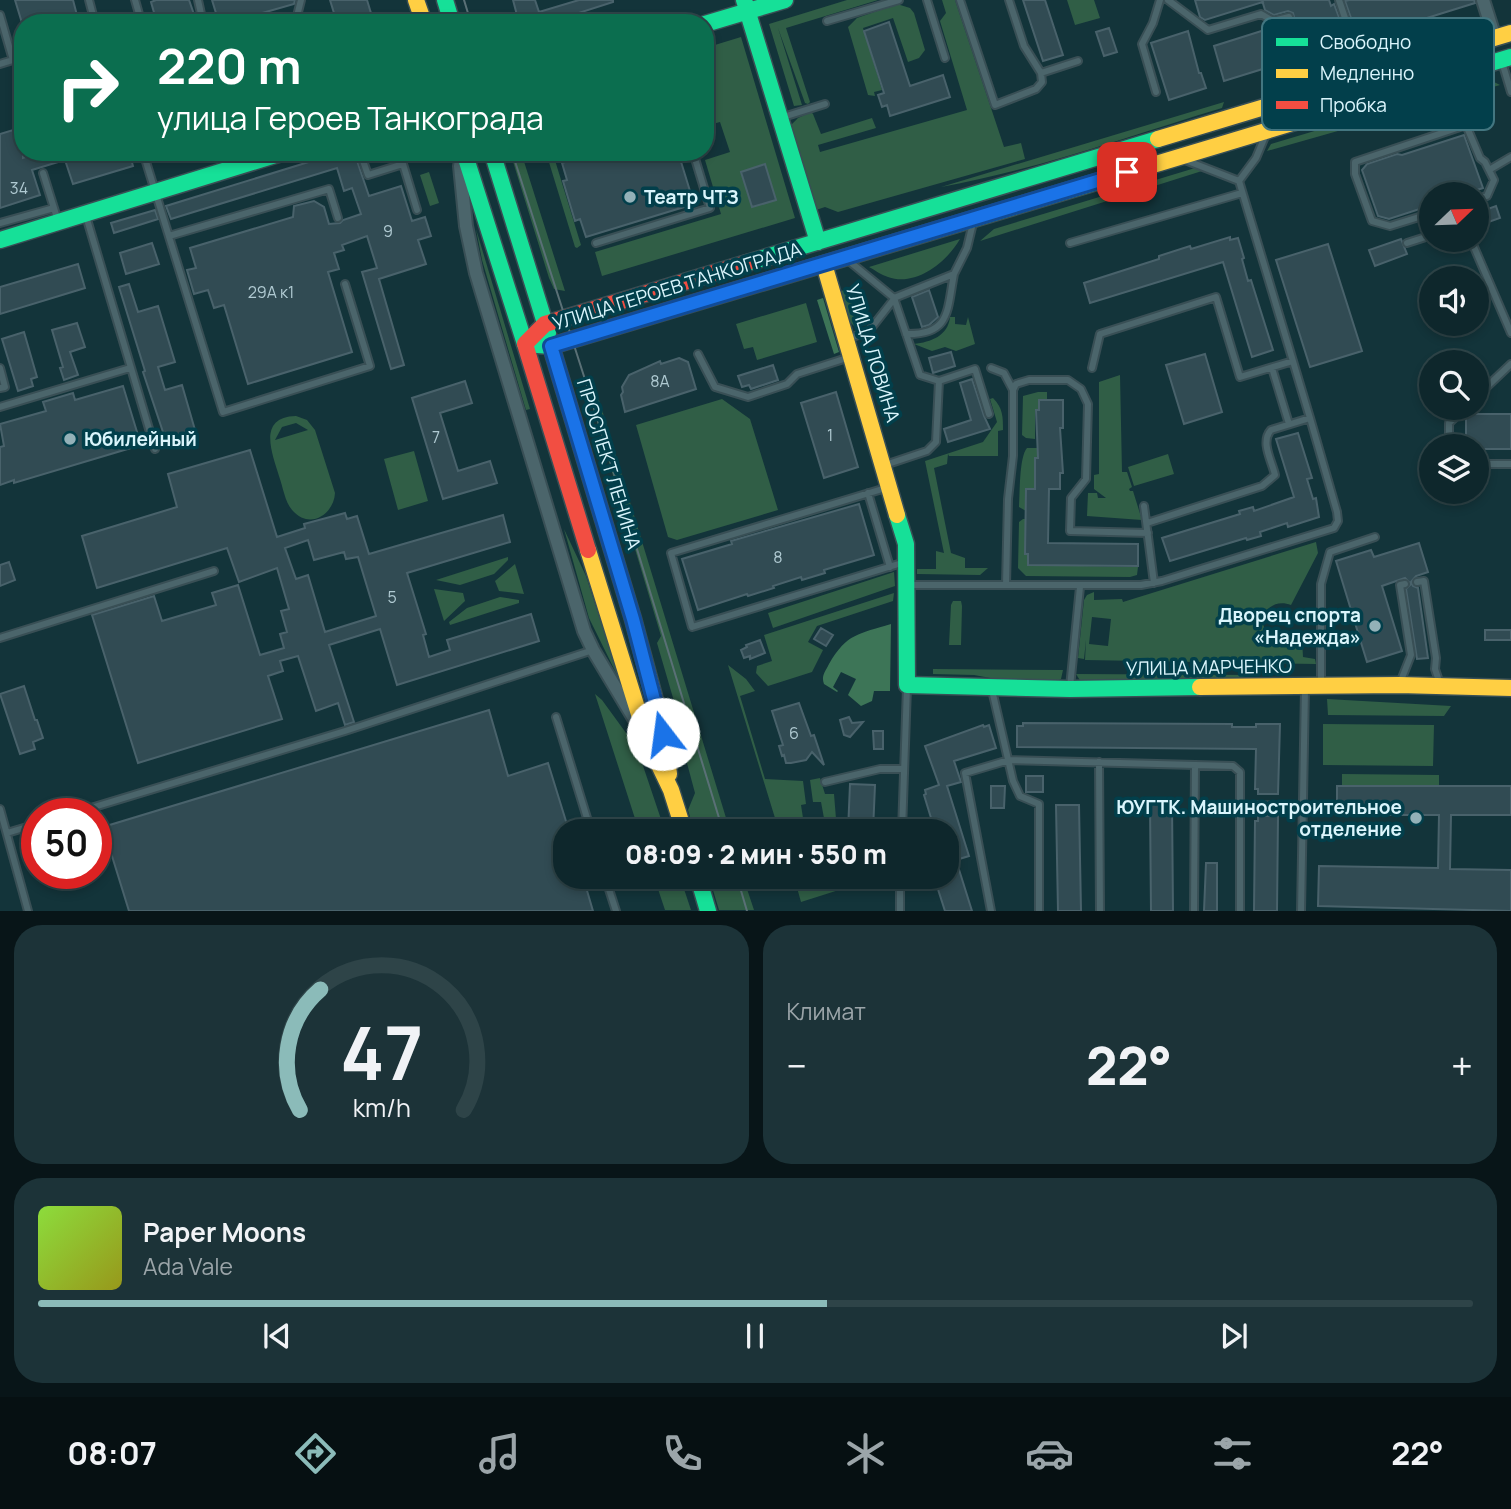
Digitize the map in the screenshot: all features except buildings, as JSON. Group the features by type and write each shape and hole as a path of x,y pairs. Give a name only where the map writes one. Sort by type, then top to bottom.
{"main road":[{"path":"714,20 745,6 786,0"},
{"name":"УЛИЦА ЛОВИНА","path":"745,6 885,465 906,544 907,685"},
{"name":"УЛИЦА ГЕРОЕВ ТАНКОГРАДА","path":"1495,37 1511,33"},
{"path":"1495,37 1506,58"},
{"name":"УЛИЦА ГЕРОЕВ ТАНКОГРАДА","path":"525,344 545,324 1262,108"},
{"name":"УЛИЦА ГЕРОЕВ ТАНКОГРАДА","path":"525,344 551,346 1268,130"},
{"path":"0,240 56,214 85,213 156,192 237,161"},
{"name":"ПРОСПЕКТ ЛЕНИНА","path":"467,161 647,740 671,790 680,819"},
{"name":"ПРОСПЕКТ ЛЕНИНА","path":"495,161 633,619 663,734 671,790"},
{"name":"УЛИЦА МАРЧЕНКО","path":"907,685 1070,689 1399,685 1511,688"},
{"path":"702,889 708,911"}],"street":[{"path":"1483,0 1489,18"},
{"path":"461,161 465,214 476,273 577,609 593,650 647,740"}],"lane":[{"path":"828,21 900,0"},
{"path":"927,0 945,58"},
{"path":"960,0 995,104 1036,89 1042,82 1041,73 1024,46 1009,0"},
{"path":"1157,92 1142,44 1153,23 1160,0"},
{"path":"1170,0 1208,30 1261,14 1268,18"},
{"path":"1339,0 1345,18"},
{"path":"0,15 13,60 0,64"},
{"path":"1506,58 1511,92"},
{"path":"1041,73 1078,61"},
{"path":"780,118 825,104"},
{"path":"1238,181 1256,158 1268,130"},
{"path":"1419,217 1390,226 1372,221 1355,174 1355,162 1451,130"},
{"path":"1468,130 1493,180 1489,191"},
{"path":"907,585 1141,585 1334,528 1338,521 1337,512 1238,181 1178,157"},
{"path":"1489,170 1511,157"},
{"path":"146,161 223,412 370,366 345,284"},
{"path":"363,161 368,175 403,164 417,210"},
{"path":"596,243 710,208 696,161"},
{"path":"0,223 56,214 43,173"},
{"path":"169,236 329,189 338,218"},
{"path":"1070,243 1242,193"},
{"path":"85,213 155,449"},
{"path":"906,334 923,334 936,330 946,316 954,274 967,248 974,218"},
{"path":"1407,243 1419,239"},
{"path":"1476,252 1511,333"},
{"path":"845,257 894,298 920,375 939,381 975,369 989,414"},
{"path":"847,339 869,331 894,298 954,274"},
{"path":"1092,368 1100,334 1216,297 1240,377 1293,361"},
{"path":"698,354 715,387 748,397 787,384 797,374 852,357"},
{"path":"1489,386 1511,365"},
{"path":"0,368 5,387 0,388"},
{"path":"0,407 130,368"},
{"path":"991,368 1004,373 1013,390"},
{"path":"1272,368 1289,424"},
{"path":"1006,585 1008,499 1013,456 1013,390 1016,384 1029,380 1068,380 1081,389 1088,404 1086,479 1071,498 1070,531 1148,533"},
{"path":"885,465 928,451 936,442 939,381"},
{"path":"1147,523 1262,486 1275,475 1266,442 1267,435 1271,430 1310,418"},
{"path":"1489,464 1511,464"},
{"path":"891,486 671,552 692,627 907,562"},
{"path":"868,493 890,567"},
{"path":"1144,506 1153,583"},
{"path":"1301,911 1303,806 1321,584 1330,552 1375,537"},
{"path":"0,638 214,571"},
{"path":"1417,582 1424,581 1422,590 1431,652 1441,685"},
{"path":"1399,685 1414,655 1404,593 1400,585 1405,584"},
{"path":"1070,689 1080,587"},
{"path":"112,802 345,731 593,650"},
{"path":"902,819 907,685"},
{"path":"992,688 1013,781 1020,796 1040,804 1039,911"},
{"path":"556,717 587,819"},
{"path":"991,911 965,773 1009,760 1233,766 1240,772 1240,911"},
{"path":"1099,762 1100,911"},
{"path":"1194,911 1195,765"},
{"path":"825,782 880,769 903,769"},
{"path":"1240,806 1303,806"},
{"path":"0,809 29,911"},
{"path":"7,833 21,829"},
{"path":"609,889 616,911"},
{"path":"900,889 900,911"}],"green space":[{"path":"847,0 878,0 786,28 810,102 808,104 805,103 778,28 802,105 794,106 769,24"},
{"path":"942,0 955,0 1004,147 1021,143 1025,159 838,212 825,207 816,210 789,127 798,118 811,112 821,134 872,118 876,128 818,145 820,152 967,110 940,21 946,13"},
{"path":"1067,0 1094,0 1100,18 1075,25"},
{"path":"897,4 910,8 914,13 925,50 919,58 908,62 893,18 863,28 882,90 874,92 875,96 868,95 848,27 857,18"},
{"path":"741,37 795,218 602,276 595,252 721,214 705,161 714,161 714,157 730,152 720,122 714,124 714,45"},
{"path":"1224,102 1222,108 1082,152 941,187"},
{"path":"1318,130 1341,130 1267,151 1271,144"},
{"path":"513,161 524,161 565,291 554,289"},
{"path":"549,161 555,161 581,245 575,247"},
{"path":"1195,168 1202,171 980,241 994,229"},
{"path":"429,172 439,203 430,206 420,175"},
{"path":"476,229 530,409 526,410 482,260"},
{"path":"960,239 939,264 909,279 885,276 869,267"},
{"path":"854,286 867,325 855,327 847,319 839,292"},
{"path":"823,298 839,352 834,354 817,300"},
{"path":"806,303 817,342 757,360 753,347 744,349 736,324"},
{"path":"950,317 955,317 955,324 966,325 968,317 975,344 956,351 945,347 932,351 914,344 938,337 949,324"},
{"path":"1120,375 1122,472 1127,472 1132,487 1129,489 1133,491 1142,520 1087,516 1088,493 1097,493 1098,498 1106,498 1094,489 1094,475 1099,474 1099,382"},
{"path":"1047,392 1047,399 1038,399 1038,410 1035,410 1035,439 1026,438 1022,435 1023,396"},
{"path":"993,398 1001,409 1003,421 1003,430 998,431 998,456 948,454 947,464 934,468 951,553 965,558 965,568 988,568 980,575 917,574 917,569 936,569 936,551 944,553 925,461 983,442 997,422 990,399"},
{"path":"722,399 750,419 778,510 677,540 668,537 636,425"},
{"path":"599,400 726,819 691,819 688,810 695,793 684,752 685,739 657,643 661,636 591,402"},
{"path":"296,416 307,420 315,430 335,493 334,501 320,517 300,517 290,508 284,495 270,438 276,423","holes":["296,423 308,430 275,440 282,427"]},
{"path":"1027,448 1038,448 1035,472 1038,489 1026,489 1026,511 1019,507 1021,467"},
{"path":"414,451 428,501 398,510 384,459"},
{"path":"1168,454 1174,474 1134,486 1128,467"},
{"path":"1023,519 1028,565 1138,567 1137,575 1026,576 1018,568 1019,522"},
{"path":"564,529 586,576 621,683 589,618"},
{"path":"1316,542 1318,553 1291,605 1282,603 1269,608 1263,619 1267,632 1273,637 1302,639 1303,657 1315,659 1316,664 1085,660 1086,640 1084,659 1078,658 1084,600 1087,595 1094,592 1094,600 1122,599 1123,602","holes":["1092,617 1111,619 1108,646 1089,644"]},
{"path":"508,557 494,574 460,585 436,580"},
{"path":"515,564 524,594 499,591 495,581"},
{"path":"894,572 895,586 773,628 768,613"},
{"path":"434,589 463,593 465,601 444,621"},
{"path":"894,593 893,601 817,626 808,642 823,650 812,672 768,686 756,673 757,666 772,661 764,635"},
{"path":"500,597 519,600 519,603 450,625 449,622 467,608"},
{"path":"953,601 961,601 962,606 961,645 949,645"},
{"path":"891,624 890,691 874,691 872,701 861,706 848,695 856,679 841,672 833,687 837,692 824,684 823,676 829,664 848,640"},
{"path":"728,665 746,679 755,691 740,696 765,779 803,781 806,804 801,805 803,819 775,819"},
{"path":"933,669 1063,670 1061,679 1055,682 1007,681 974,675 933,674"},
{"path":"1076,674 1254,675 1234,680 1081,682"},
{"path":"595,694 637,748 661,819 635,819"},
{"path":"1327,699 1451,706 1444,716 1328,715"},
{"path":"1323,724 1434,725 1433,766 1323,765"},
{"path":"1342,774 1439,775 1439,787 1342,785"},
{"path":"820,778 825,794 834,794 836,819 824,819 821,802 813,802 810,780"},
{"path":"658,889 684,889 691,910 665,910"},
{"path":"713,889 747,889 754,910 719,910"},
{"path":"797,889 842,889 801,902"}],"tram line":[{"path":"464,0 468,14"},
{"path":"515,161 590,395 719,819"},
{"path":"741,889 747,911"}],"traffic: fast":[{"path":"445,0 449,14"},
{"path":"744,0 818,242"},
{"path":"714,21 785,0"},
{"path":"1494,62 1511,57"},
{"path":"747,263 1158,139"},
{"path":"0,240 256,161"},
{"path":"467,161 525,344"},
{"path":"495,161 548,333"},
{"path":"525,344 551,346 1103,180"},
{"path":"897,515 906,544 907,685 1070,689 1200,687"},
{"path":"702,889 708,911"}],"traffic: slow":[{"path":"416,0 421,14"},
{"path":"1494,38 1511,33"},
{"path":"1158,139 1262,108"},
{"path":"1103,180 1269,130"},
{"path":"824,264 897,515"},
{"path":"551,346 633,619 664,734 669,774"},
{"path":"588,550 647,740 671,790 680,819"},
{"path":"1200,687 1399,685 1511,688"}],"traffic: jam":[{"path":"525,344 545,324 747,263"},
{"path":"525,344 588,550"}],"place":[{"name":"Театр ЧТЗ","path":"630,197"},
{"name":"Юбилейный","path":"70,439"},
{"name":"Дворец спорта «Надежда»","path":"1375,626"},
{"name":"ЮУГТК. Машиностроительное отделение","path":"1416,818"}],"route":[{"path":"663,734 633,619 551,346 1127,172"}]}
